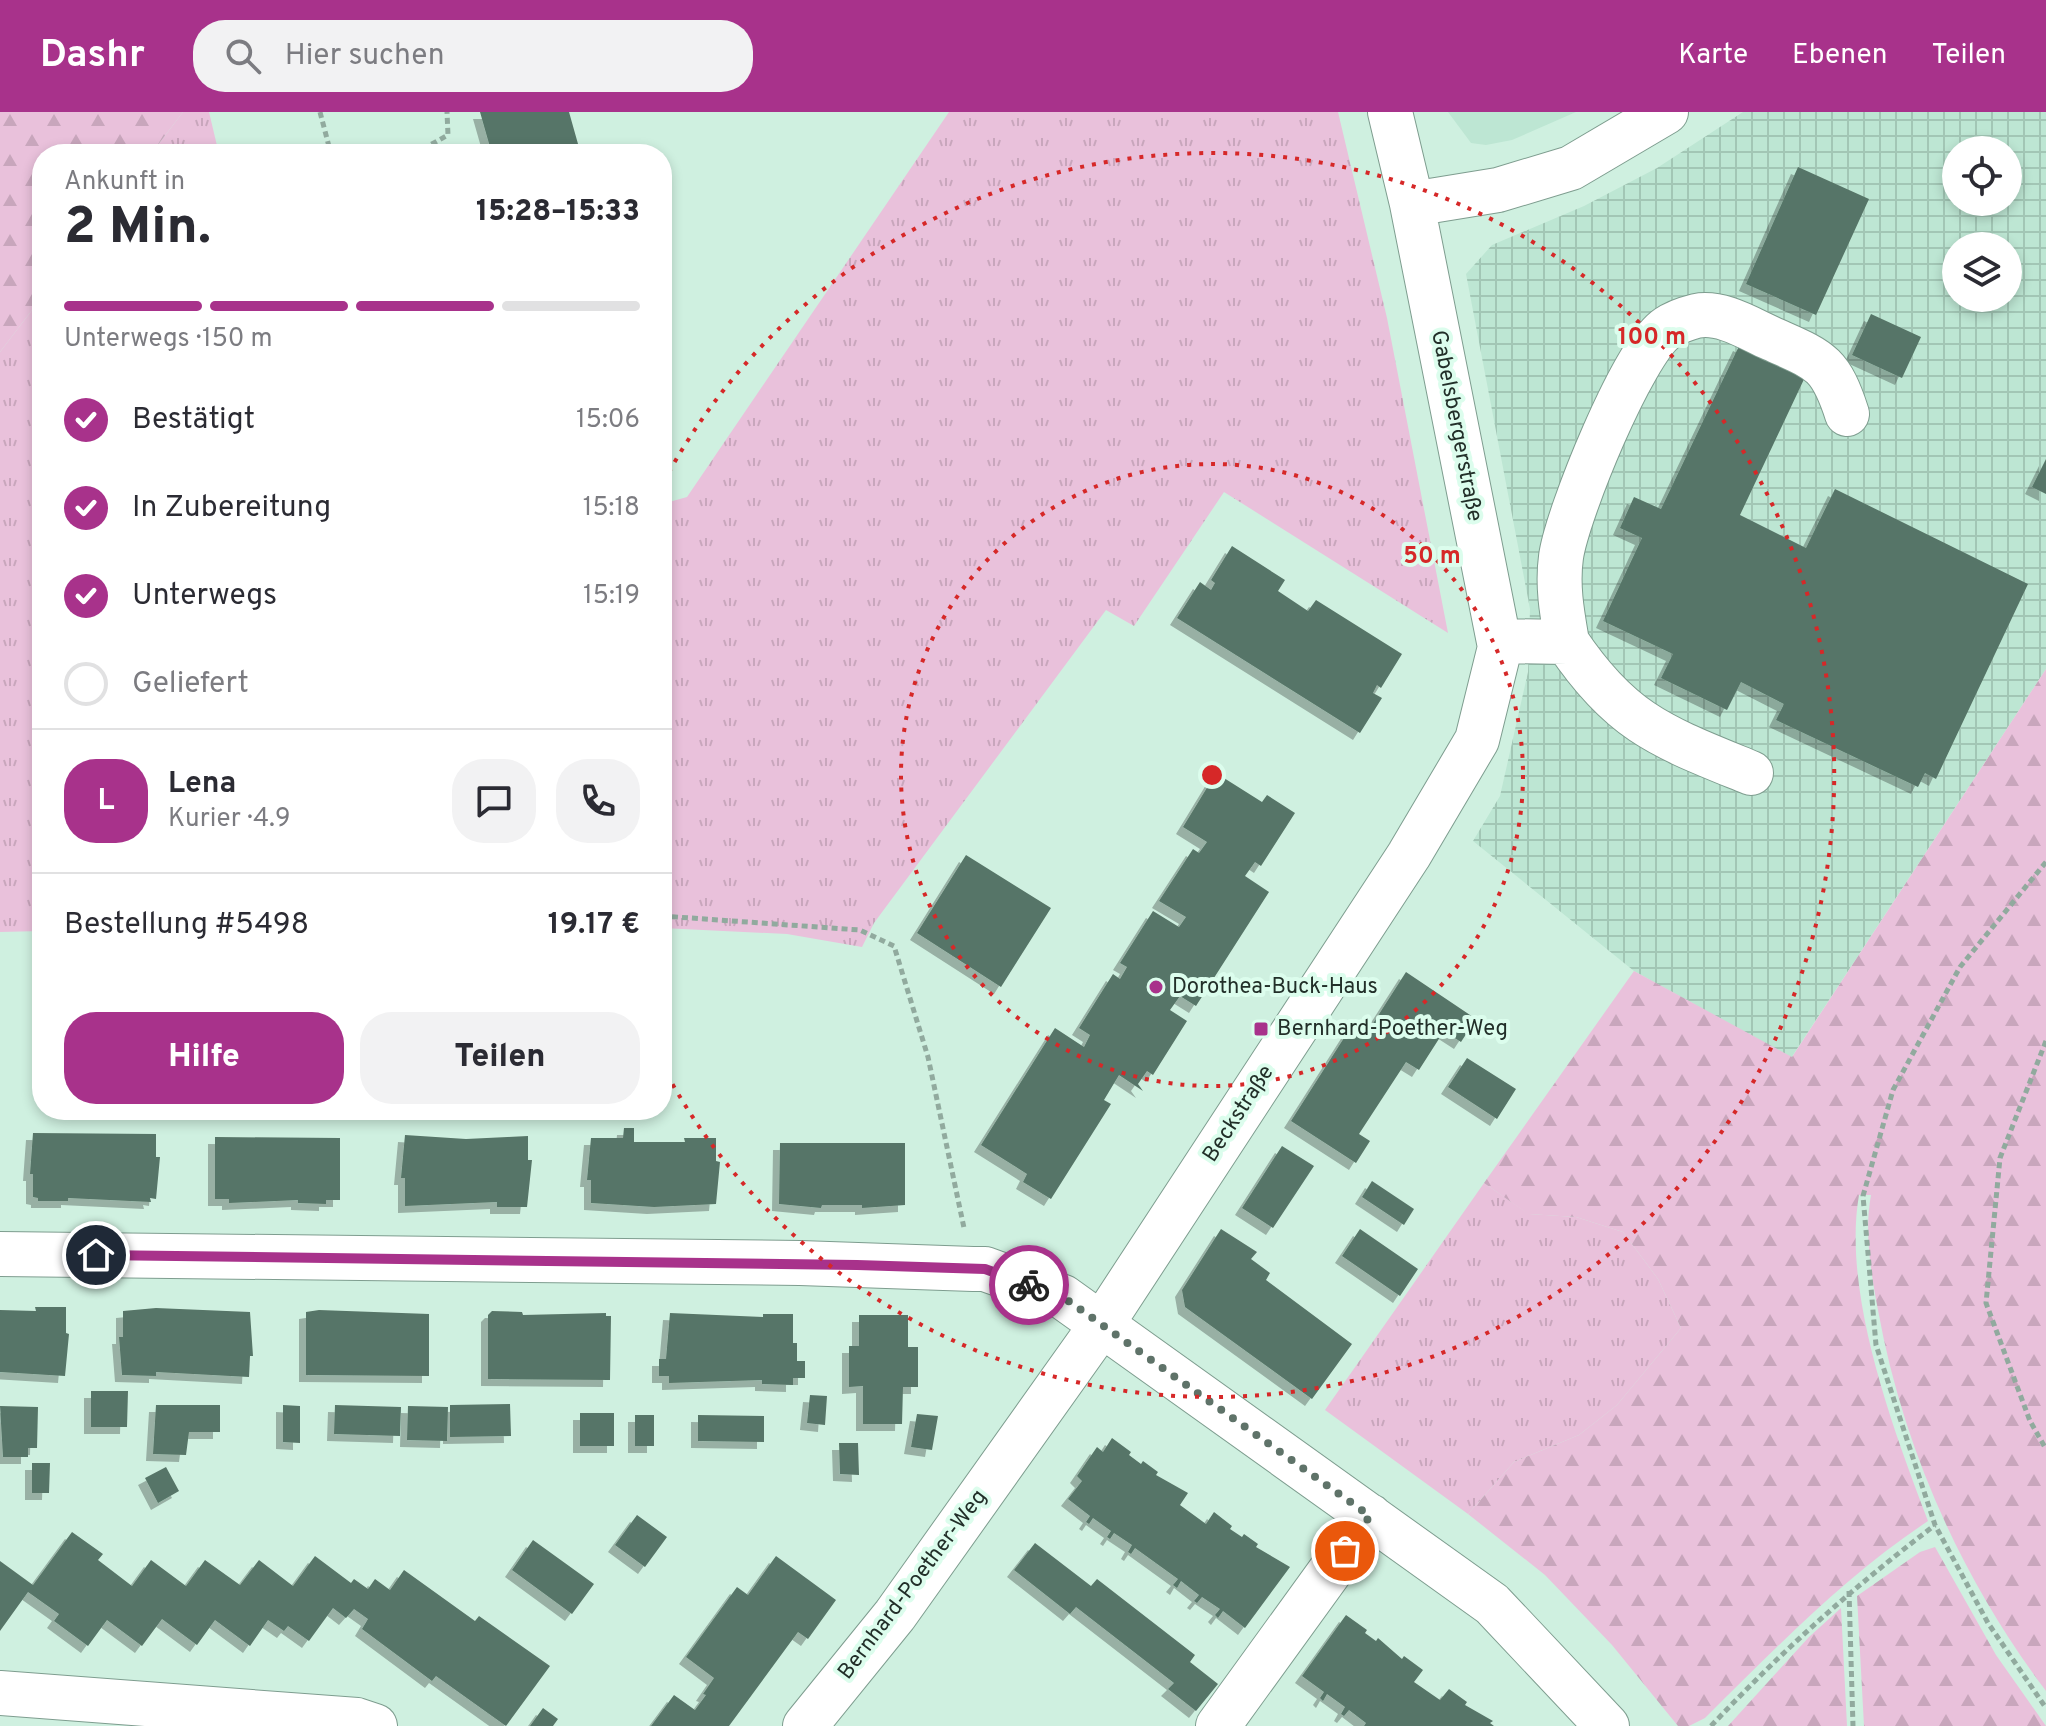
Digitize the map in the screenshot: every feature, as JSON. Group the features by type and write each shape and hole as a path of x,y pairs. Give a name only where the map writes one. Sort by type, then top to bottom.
{"street":[{"name":"Gabelsbergerstraße","path":"1390,112 1412,204 1499,641 1477,740"},
{"path":"1412,204 1498,190 1571,168 1666,112"},
{"path":"1751,773 1659,735 1628,713 1587,672 1567,642 1558,589 1568,521 1607,427 1645,358 1666,328 1696,316 1718,316 1820,360 1838,385 1847,414"},
{"path":"1499,641 1567,642"},
{"name":"Beckstraße","path":"1102,1324 1409,855 1477,740"},
{"path":"0,1254 800,1263 985,1269 1063,1297 1492,1604 1607,1726"},
{"name":"Bernhard-Poether-Weg","path":"805,1726 895,1615 1102,1324"},
{"path":"1218,1726 1370,1516"},
{"path":"10,1705 259,1711 357,1720 375,1726"}],"path":[{"path":"320,112 328,144"},
{"path":"432,144 448,135 447,112"},
{"path":"2046,862 1960,967 1893,1090 1863,1196 1876,1345 1935,1525 1988,1623 2046,1708"},
{"path":"672,917 860,930 894,946 928,1057 973,1269"},
{"path":"2046,1041 2000,1158 1986,1303 2030,1421 2046,1449"},
{"path":"1711,1726 1773,1660 1849,1590 1935,1525"},
{"path":"1849,1590 1853,1726"}],"shaded area":[{"path":"1448,112 1576,112 1512,140 1486,145 1471,143"},
{"path":"1743,112 2046,112 2046,669 1791,1058 1634,971 1473,841 1500,796 1528,672 1530,609 1466,274 1492,245 1584,206 1657,168"}],"green space":[{"path":"0,112 183,112 159,144 32,144 32,310 0,352"},
{"path":"183,112 209,112 217,144 159,144"},
{"path":"949,112 1338,112 1387,318 1448,633 1224,492 1134,626 1106,610 874,923 862,947 787,934 672,928 672,501 687,497"},
{"path":"32,310 32,931 0,932 0,352"},
{"path":"2046,669 2046,1691 1987,1603 1962,1557 1920,1461 1889,1361 1875,1296 1868,1238 1871,1195 1859,1195 1856,1233 1864,1317 1886,1403 1928,1521 1840,1589 1705,1718 1689,1726 1678,1726 1612,1645 1545,1575 1468,1514 1514,1462 1579,1435 1617,1405 1681,1328 1658,1279 1623,1232 1576,1217 1528,1214 1484,1183 1634,971 1792,1057"},
{"path":"1484,1183 1529,1214 1576,1217 1623,1232 1658,1279 1681,1328 1617,1405 1579,1435 1514,1462 1468,1514 1325,1410"},
{"path":"1935,1547 1996,1655 2046,1726 1864,1726 1857,1596 1920,1552"},
{"path":"1841,1608 1847,1726 1728,1726 1809,1637"}],"building":[{"path":"480,112 569,112 578,144 489,144"},
{"path":"1798,167 1869,199 1816,315 1746,284"},
{"path":"1871,314 1921,337 1902,378 1852,355"},
{"path":"1740,344 1806,375 1740,515 1806,548 1835,489 2028,584 1936,779 1925,773 1918,787 1776,720 1784,704 1741,682 1727,710 1661,678 1673,654 1603,621 1642,538 1620,528 1634,497 1661,509"},
{"path":"2046,459 2046,494 2032,487"},
{"path":"1232,546 1285,580 1278,591 1308,611 1316,600 1402,654 1381,688 1377,685 1373,693 1382,698 1360,733 1177,618 1200,582 1211,590 1215,583 1211,580"},
{"name":"Dorothea-Buck-Haus","path":"1216,773 1262,802 1267,795 1295,813 1261,866 1255,862 1245,876 1269,892 1196,1006 1180,996 1170,1010 1187,1021 1153,1075 1147,1071 1138,1084 1143,1091 1119,1075 1104,1100 1111,1104 1051,1199 1023,1182 1027,1174 981,1145 1055,1028 1084,1047 1090,1035 1079,1028 1113,974 1120,979 1127,967 1120,963 1153,911 1179,927 1186,917 1159,901 1193,849 1199,853 1207,842 1183,827"},
{"path":"966,855 1051,908 1001,987 917,933"},
{"path":"1406,972 1476,1019 1461,1042 1444,1031 1419,1070 1406,1062 1359,1134 1370,1141 1356,1163 1291,1121 1351,1027 1365,1036"},
{"path":"1467,1058 1516,1089 1497,1119 1448,1087"},
{"path":"624,1128 634,1128 634,1142 685,1142 684,1138 716,1138 716,1161 720,1162 716,1204 654,1207 591,1203 591,1180 587,1180 591,1138 623,1138"},
{"path":"33,1133 156,1134 156,1157 160,1157 156,1199 150,1198 151,1202 68,1198 68,1201 38,1201 33,1197 33,1174 30,1174"},
{"path":"405,1135 466,1139 528,1136 528,1160 532,1160 527,1207 497,1207 497,1202 405,1206 405,1178 401,1178"},
{"path":"215,1137 340,1138 340,1200 326,1200 326,1204 298,1203 298,1200 229,1203 229,1199 215,1199"},
{"path":"780,1143 905,1143 905,1205 862,1208 862,1205 822,1205 821,1208 779,1204"},
{"path":"1282,1146 1314,1166 1273,1228 1242,1208"},
{"path":"1372,1181 1414,1209 1404,1225 1362,1197"},
{"path":"1221,1229 1257,1252 1251,1259 1270,1273 1266,1280 1352,1344 1312,1399 1185,1307 1182,1290"},
{"path":"1360,1229 1418,1269 1400,1296 1342,1256"},
{"path":"35,1307 66,1307 66,1333 69,1334 65,1376 0,1372 0,1310 36,1311"},
{"path":"156,1308 250,1312 253,1356 250,1356 249,1377 156,1372 156,1376 122,1375 119,1337 123,1337 123,1311"},
{"path":"492,1311 522,1312 523,1315 606,1313 606,1316 611,1316 610,1380 488,1379 488,1315"},
{"path":"306,1312 429,1314 429,1376 306,1375"},
{"path":"670,1313 763,1317 763,1314 793,1314 793,1343 797,1343 797,1361 805,1361 805,1378 793,1378 793,1385 762,1384 762,1380 669,1383 669,1376 659,1376 659,1359 666,1359"},
{"path":"859,1315 908,1315 908,1347 918,1347 918,1387 903,1387 902,1424 863,1424 863,1386 849,1387 849,1346 859,1346"},
{"path":"91,1391 128,1391 127,1427 91,1427"},
{"path":"810,1395 827,1396 825,1425 807,1423"},
{"path":"510,1404 511,1436 450,1437 450,1405"},
{"path":"156,1405 220,1405 220,1432 189,1432 186,1455 153,1454"},
{"path":"283,1405 300,1406 300,1443 283,1442"},
{"path":"335,1405 401,1407 400,1436 334,1434"},
{"path":"0,1406 38,1407 37,1448 28,1448 28,1457 3,1457"},
{"path":"408,1406 448,1407 447,1441 407,1440"},
{"path":"580,1413 614,1413 614,1446 580,1446"},
{"path":"917,1414 938,1416 932,1450 911,1447"},
{"path":"635,1415 654,1415 654,1446 635,1446"},
{"path":"698,1415 764,1416 764,1442 698,1441"},
{"path":"1112,1438 1141,1464 1143,1461 1158,1472 1156,1475 1188,1493 1180,1505 1206,1524 1214,1512 1232,1526 1230,1529 1242,1537 1244,1534 1258,1544 1256,1547 1290,1567 1245,1628 1223,1611 1218,1618 1215,1615 1220,1609 1202,1597 1197,1603 1194,1601 1199,1595 1181,1581 1177,1588 1173,1585 1178,1579 1135,1548 1131,1554 1128,1552 1132,1545 1114,1533 1110,1539 1107,1537 1111,1531 1093,1518 1089,1524 1086,1522 1090,1516 1068,1499 1082,1481 1077,1476 1097,1447 1103,1452"},
{"path":"839,1443 858,1443 859,1475 840,1474"},
{"path":"32,1463 50,1463 49,1493 32,1493"},
{"path":"166,1467 179,1491 158,1503 145,1478"},
{"path":"637,1515 667,1537 645,1567 615,1545"},
{"path":"72,1532 103,1554 98,1560 132,1586 151,1560 186,1586 205,1560 240,1585 259,1560 293,1586 315,1556 351,1583 354,1579 368,1589 375,1579 390,1590 404,1570 475,1621 479,1616 550,1666 506,1726 436,1676 432,1681 362,1629 368,1619 354,1609 346,1618 333,1608 309,1641 288,1626 284,1631 268,1620 250,1646 215,1620 197,1645 162,1619 142,1646 107,1620 88,1646 54,1621 59,1614 28,1592 0,1631 0,1561 33,1585"},
{"path":"533,1540 594,1584 572,1614 512,1570"},
{"path":"1035,1543 1091,1586 1097,1579 1195,1655 1190,1662 1218,1684 1196,1711 1168,1689 1174,1683 1076,1607 1070,1614 1014,1570"},
{"path":"776,1556 836,1600 808,1639 798,1632 729,1726 651,1726 674,1695 695,1710 714,1678 686,1657 737,1587 748,1595"},
{"path":"1346,1615 1367,1630 1365,1633 1376,1641 1378,1638 1402,1659 1404,1656 1423,1670 1414,1682 1440,1700 1449,1689 1467,1702 1465,1705 1493,1721 1490,1723 1494,1726 1364,1726 1366,1723 1349,1710 1344,1716 1341,1714 1345,1707 1327,1694 1323,1701 1320,1698 1324,1692 1302,1676"},
{"path":"543,1708 558,1719 553,1726 530,1726"}],"way so far":[{"path":"1029,1285 1063,1297 1370,1516 1345,1551"}],"place":[{"name":"Dorothea-Buck-Haus","path":"1156,987"},
{"name":"Bernhard-Poether-Weg","path":"1261,1029"}],"route":[{"path":"96,1255 800,1263 985,1269 1029,1285"}]}
